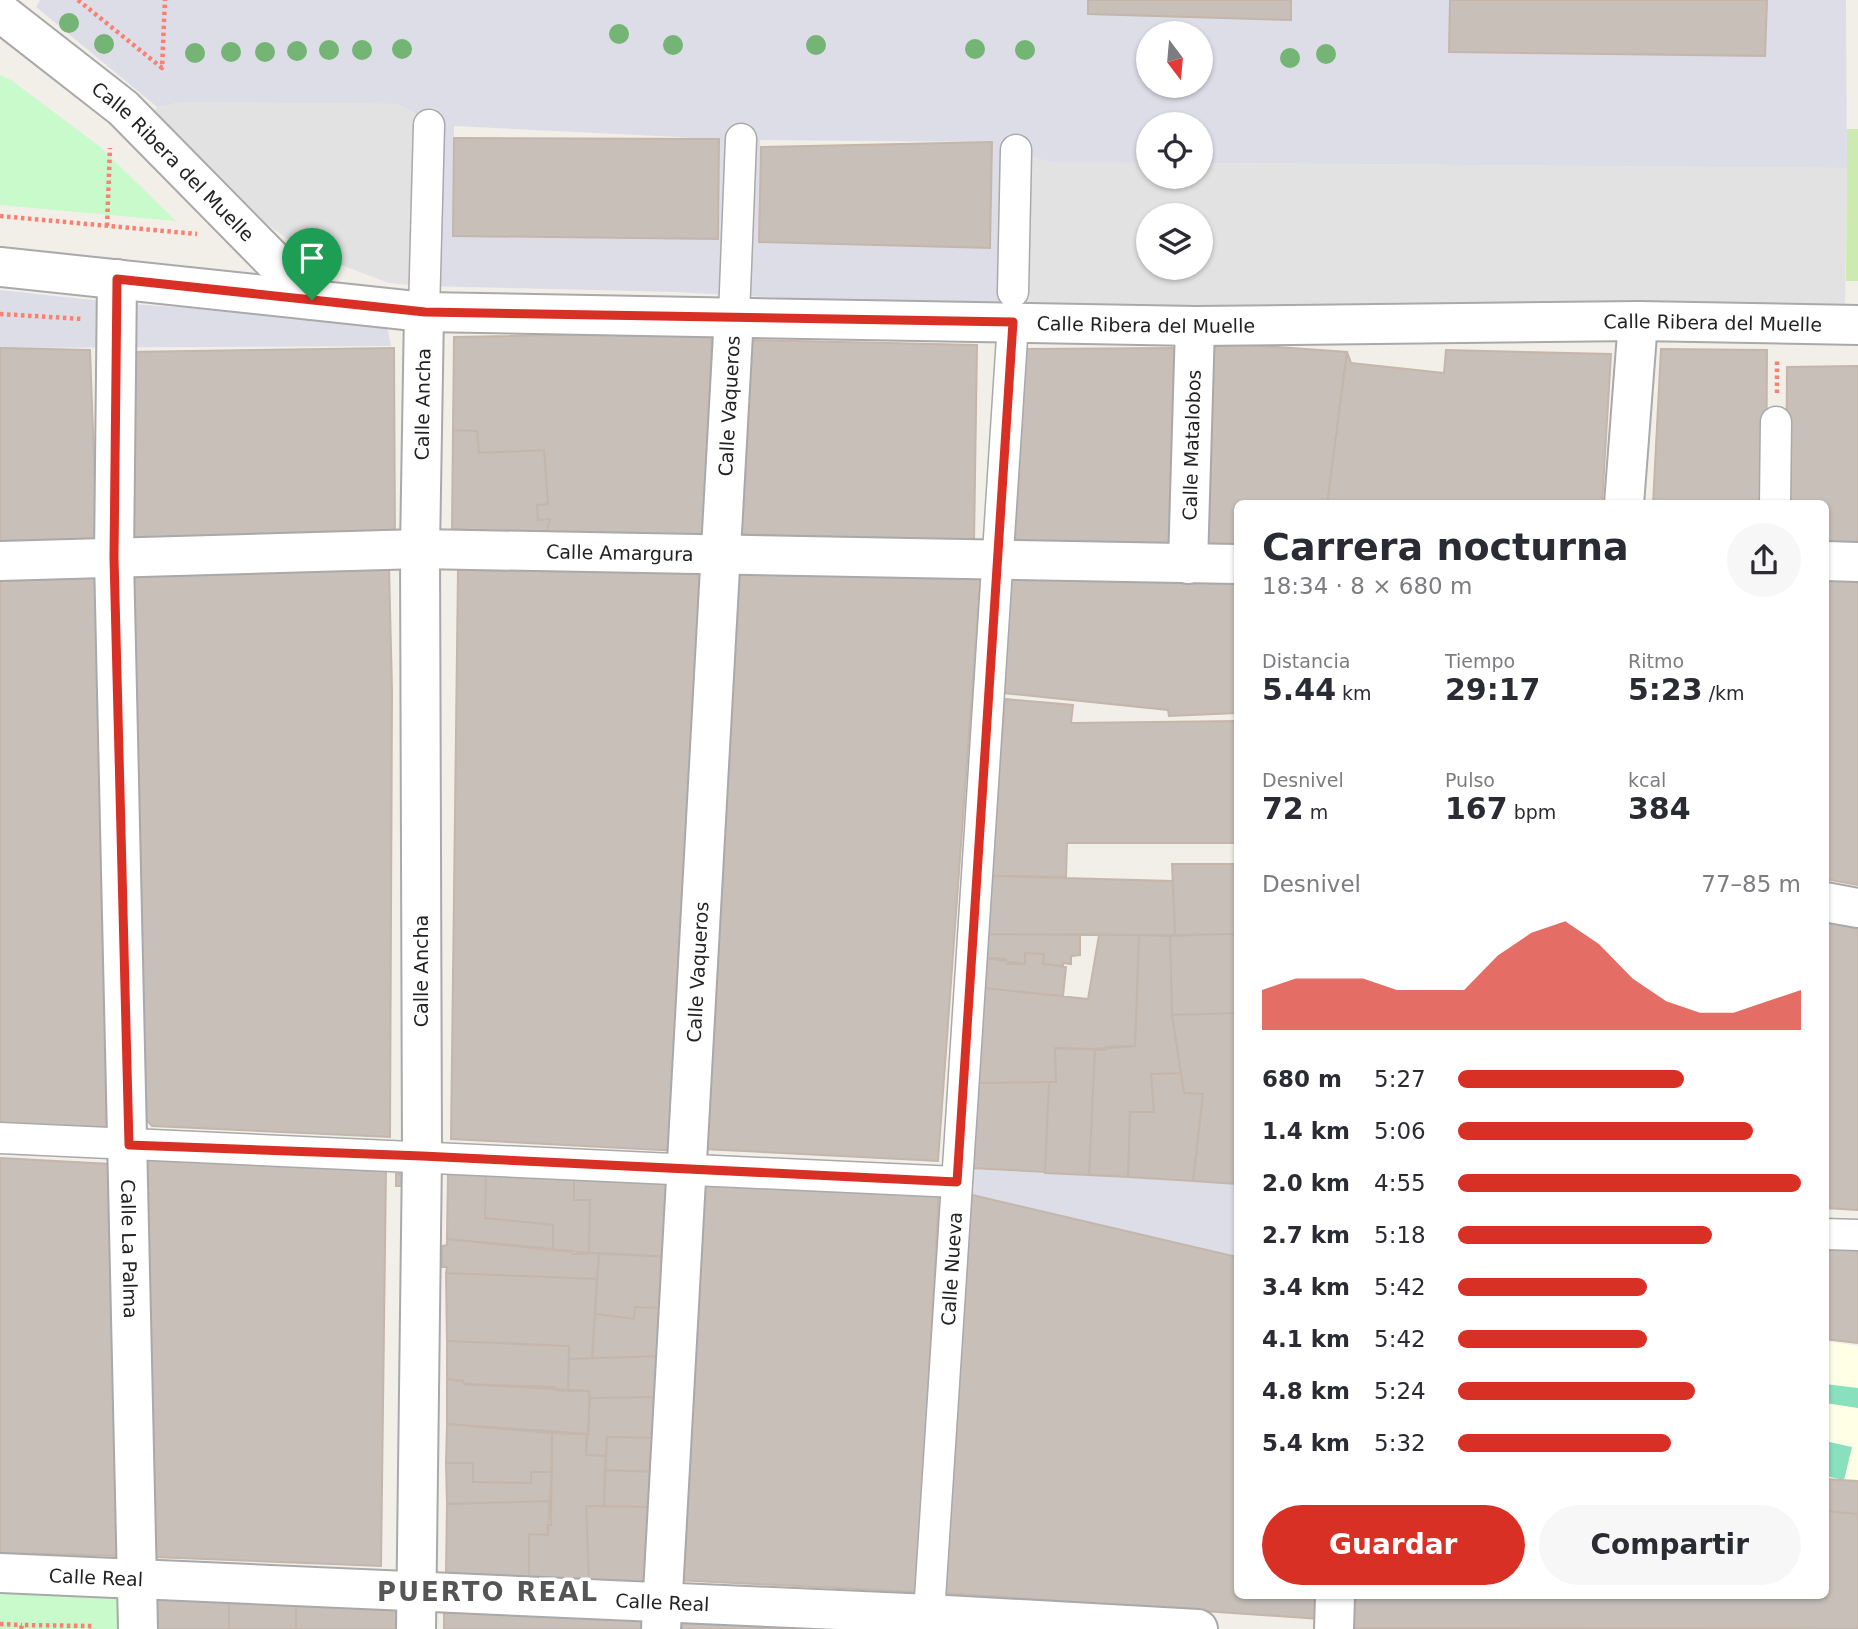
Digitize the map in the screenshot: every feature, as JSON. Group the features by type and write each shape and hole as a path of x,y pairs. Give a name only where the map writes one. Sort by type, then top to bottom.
{"street":[{"name":"Calle Ribera del Muelle","path":"7,9 122,108 312,300 425,312 734,316 1013,307 1195,326 1638,321 1858,325"},
{"path":"425,312 429,125"},
{"path":"734,316 741,139"},
{"name":"Calle Nueva","path":"928,1622 998,560 1013,307 1016,150"},
{"path":"0,267 312,300"},
{"name":"Calle La Palma","path":"117,279 114,558 138,1629"},
{"name":"Calle Ancha","path":"416,1629 422,1156 420,549 425,312"},
{"name":"Calle Vaqueros","path":"662,1616 689,1168 718,554 734,316"},
{"path":"1624,500 1638,321"},
{"name":"Calle Matalobos","path":"1188,564 1195,326"},
{"path":"1775,500 1776,422"},
{"name":"Calle Amargura","path":"0,561 420,549 1234,564"},
{"path":"1829,561 1858,562"},
{"path":"1829,903 1858,908"},
{"path":"0,1138 957,1182"},
{"path":"1829,1234 1858,1235"},
{"name":"Calle Real","path":"0,1573 415,1591 662,1616 1198,1629"},
{"path":"1334,1629 1335,1599"}],"path":[{"path":"78,0 162,68 165,0"},
{"path":"107,226 108,156 114,137"},
{"path":"0,216 208,235"},
{"path":"1776,422 1778,324"},
{"path":"0,1624 22,1627 92,1626 92,1629"}],"shaded area":[{"path":"40,0 1088,0 1088,14 1270,18 1291,0 1450,0 1450,52 1765,56 1767,0 1846,0 1847,168 1213,163 1213,112 1136,112 1136,163 1050,162 1016,151 1014,305 911,305 675,292 421,286 428,125 414,113 397,104 183,102 157,107 36,7","holes":["454,126 719,139 718,239 453,236","760,140 991,142 990,248 759,241"]},
{"path":"183,102 397,104 414,113 429,125 421,286 389,283 309,253 253,215 153,114 157,107"},
{"path":"1016,150 1136,162 1136,189 1213,189 1213,163 1847,168 1845,307 1014,305"},
{"path":"0,290 130,304 386,321 391,346 0,348"},
{"path":"958,1168 1234,1184 1234,1256 956,1193"},
{"path":"1829,1342 1858,1346 1858,1481 1829,1479"}],"green space":[{"path":"0,75 11,80 99,146 176,221 0,205"},
{"path":"1847,129 1858,129 1858,281 1846,281"},
{"path":"1829,1384 1858,1388 1858,1408 1829,1404"},
{"path":"1829,1442 1852,1447 1844,1480 1829,1477"},
{"path":"0,1593 123,1599 123,1629 0,1629"}],"building":[{"path":"1088,0 1291,0 1291,20 1088,14"},
{"path":"1450,0 1767,0 1765,56 1449,52"},
{"path":"454,138 719,139 718,239 453,236"},
{"path":"992,142 990,248 759,242 761,147"},
{"path":"712,332 705,539 546,534 550,519 538,520 537,505 548,504 544,450 479,453 477,431 453,430 454,337"},
{"path":"748,340 977,345 974,542 736,534"},
{"path":"1208,342 1347,352 1328,500 1234,500 1234,545 1205,545"},
{"path":"0,348 90,350 97,540 0,544"},
{"path":"394,348 395,545 129,550 127,352"},
{"path":"1176,348 1173,547 1015,544 1026,349"},
{"path":"1661,349 1767,350 1766,500 1653,500"},
{"path":"1446,350 1611,354 1602,500 1328,500 1347,352 1351,363 1444,373"},
{"path":"1858,366 1858,543 1829,542 1829,500 1786,500 1787,367"},
{"path":"453,430 477,431 479,453 544,450 548,504 537,505 538,520 550,519 546,534 452,529"},
{"path":"737,564 981,569 938,1161 703,1149"},
{"path":"389,566 392,691 390,1137 152,1126 143,1116 132,573"},
{"path":"704,566 678,1151 451,1139 458,569"},
{"path":"1003,568 1234,572 1234,713 1169,716 1168,710 1003,693"},
{"path":"95,569 110,1128 0,1124 0,572"},
{"path":"1829,572 1858,573 1858,885 1829,880"},
{"path":"1005,699 1073,705 1071,723 1234,721 1234,843 1067,843 1066,877 991,876"},
{"path":"1172,864 1234,864 1234,934 1175,935"},
{"path":"991,876 1173,881 1175,935 988,934"},
{"path":"1829,915 1858,920 1858,1210 1829,1208"},
{"path":"988,934 1080,935 1080,955 1071,956 1071,964 1063,963 1063,966 1043,964 1044,954 1025,953 1025,964 1007,964 1006,959 986,958"},
{"path":"1234,934 1234,1013 1172,1015 1170,936"},
{"path":"1099,935 1139,935 1135,1046 1106,1047 1105,1050 1055,1048 1056,1082 977,1083 984,988 1088,999"},
{"path":"1139,935 1170,936 1172,1015 1181,1073 1151,1074 1154,1112 1130,1112 1128,1177 1089,1175 1095,1049 1135,1046"},
{"path":"1025,953 1044,954 1043,964 1066,967 1063,996 984,988 986,958 1025,964"},
{"path":"1234,1013 1234,1184 1193,1181 1203,1094 1184,1093 1172,1015"},
{"path":"1055,1048 1095,1049 1089,1175 1045,1173 1049,1082 1056,1082"},
{"path":"1181,1073 1184,1093 1203,1094 1193,1181 1128,1177 1130,1112 1154,1112 1151,1074"},
{"path":"1049,1082 1045,1172 971,1168 977,1083"},
{"path":"143,1154 386,1167 381,1566 154,1557"},
{"path":"0,1158 111,1164 121,1556 0,1553"},
{"path":"396,1174 410,1174 409,1186 396,1186"},
{"path":"448,1174 486,1175 485,1218 553,1225 553,1250 447,1239"},
{"path":"486,1175 574,1178 574,1200 590,1200 589,1253 553,1250 553,1225 485,1218"},
{"path":"574,1178 674,1182 670,1257 589,1253 590,1200 574,1200"},
{"path":"704,1183 939,1193 917,1592 676,1580"},
{"path":"968,1194 1234,1256 1234,1599 1321,1599 1320,1619 943,1593"},
{"path":"447,1239 573,1251 573,1254 599,1253 597,1279 446,1273 447,1267 442,1267 442,1246 447,1245"},
{"path":"1829,1242 1858,1244 1858,1343 1829,1339"},
{"path":"599,1253 670,1257 667,1308 635,1307 634,1319 595,1314"},
{"path":"446,1273 597,1279 592,1358 569,1359 569,1346 447,1341"},
{"path":"635,1307 667,1308 664,1356 592,1358 595,1314 634,1319"},
{"path":"447,1341 569,1346 568,1391 555,1390 555,1387 464,1384 463,1381 447,1379"},
{"path":"664,1356 662,1397 590,1398 589,1391 568,1391 569,1359"},
{"path":"447,1379 463,1381 464,1384 589,1391 589,1434 447,1424"},
{"path":"662,1397 659,1438 607,1437 606,1456 586,1455 590,1398"},
{"path":"447,1424 552,1433 552,1472 531,1472 531,1483 473,1482 473,1463 446,1463"},
{"path":"552,1433 586,1434 586,1455 606,1456 604,1506 586,1506 589,1581 529,1577 529,1534 548,1535 547,1525 551,1525"},
{"path":"607,1437 659,1438 657,1472 605,1470"},
{"path":"446,1463 473,1463 473,1482 531,1483 531,1472 552,1472 550,1501 447,1504"},
{"path":"605,1470 657,1472 655,1507 604,1506"},
{"path":"1829,1479 1858,1481 1858,1514 1829,1511"},
{"path":"550,1501 548,1535 529,1534 529,1577 446,1573 447,1504"},
{"path":"586,1506 655,1507 651,1584 589,1581"},
{"path":"1829,1511 1858,1514 1858,1629 1348,1628 1349,1599 1829,1599"},
{"path":"152,1598 229,1601 229,1629 152,1629"},
{"path":"229,1601 296,1605 296,1629 229,1629"},
{"path":"296,1605 399,1609 399,1629 296,1629"},
{"path":"444,1612 646,1614 645,1629 444,1629"},
{"path":"670,1617 759,1620 759,1629 669,1629"},
{"path":"759,1620 812,1624 812,1629 759,1629"}],"district":[{"name":"PUERTO REAL","path":"488,1592"}],"route":[{"path":"117,279 312,300 425,312 1013,322 957,1182 129,1145 114,558 117,279"}]}
